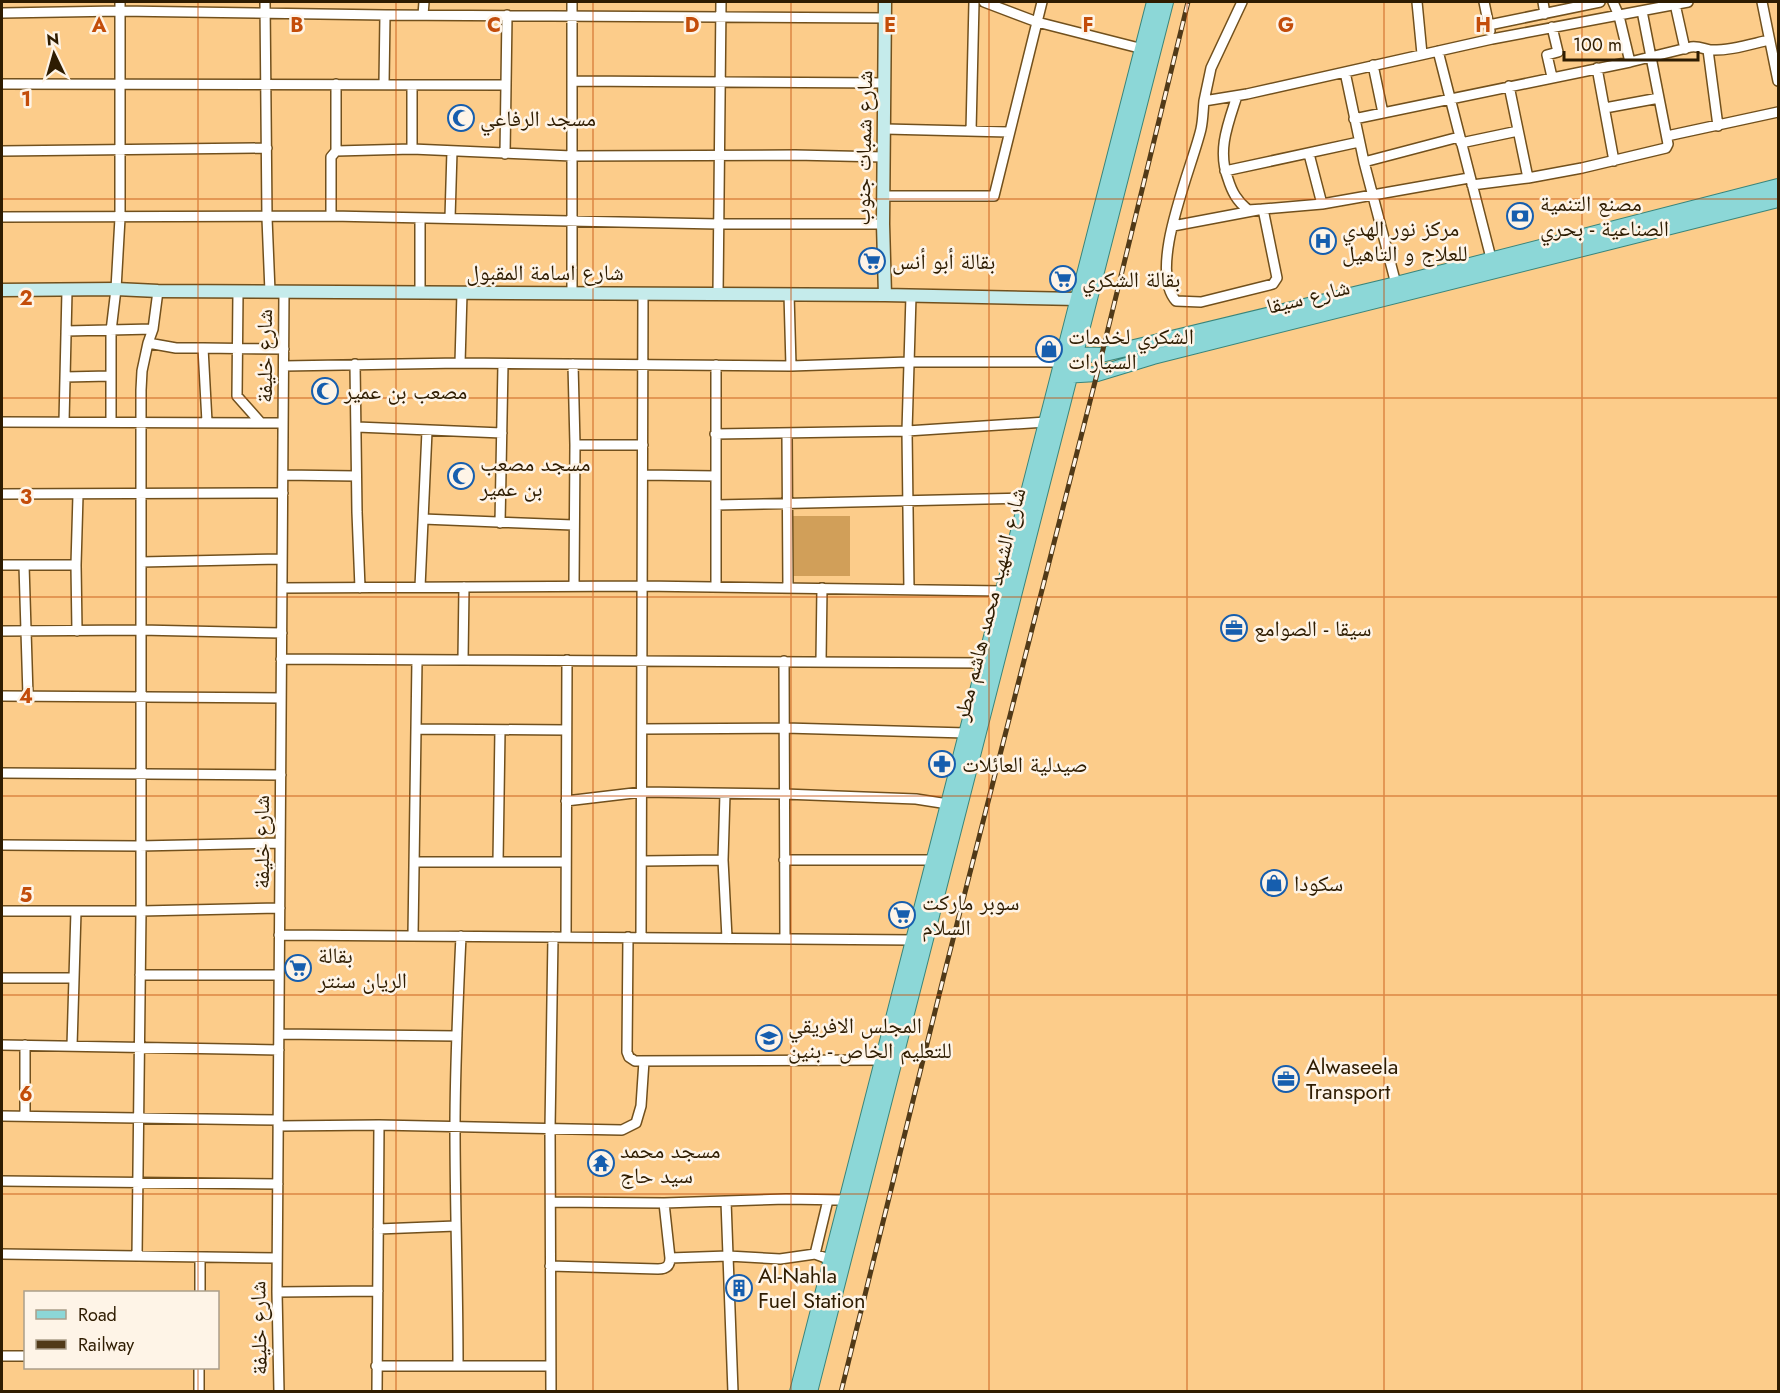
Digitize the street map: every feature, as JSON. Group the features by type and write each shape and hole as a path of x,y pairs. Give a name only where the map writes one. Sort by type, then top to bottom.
{"main road":[{"name":"شارع الشهيد محمد هاشم مطر","path":"1083,301 1154,2"},
{"name":"شارع الشهيد محمد هاشم مطر","path":"797,1392 836,1261 1067,357 1166,2"},
{"name":"شارع سيقا","path":"1067,357 1101,355 1396,284 1779,186"},
{"name":"شارع سيقا","path":"1064,376 1097,374 1153,357 1779,200"},
{"name":"شارع الشهيد محمد هاشم مطر","path":"810,1392 846,1200 1046,422 1064,376"}],"street":[{"path":"265,2 270,292"},
{"path":"423,15 424,2"},
{"path":"572,2 572,294"},
{"path":"717,294 720,2"},
{"name":"شارع شمبات جنوب","path":"885,2 883,196 885,295"},
{"path":"970,130 974,2"},
{"path":"984,2 1037,22 1143,49"},
{"path":"883,196 994,196 1042,2"},
{"path":"1242,2 1211,68 1201,128 1165,260 1167,287 1170,295 1176,301 1201,302 1276,282 1277,272 1263,209"},
{"path":"1417,2 1422,54"},
{"path":"1484,2 1492,39"},
{"path":"1543,2 1545,14"},
{"path":"1489,25 1600,2"},
{"path":"1613,2 1619,15 1630,62"},
{"path":"1204,101 1238,96 1492,39 1688,2"},
{"path":"1762,2 1779,81"},
{"path":"1675,4 1685,49"},
{"path":"111,422 111,331 120,218 120,6"},
{"path":"2,13 120,6 265,14 885,18"},
{"path":"1238,96 1222,146 1222,157 1233,194 1248,210 1322,204 1471,182 1528,178 1614,161 1666,148 1668,144 1642,11"},
{"path":"384,84 385,15"},
{"path":"505,154 507,15"},
{"path":"1552,27 1558,52 1547,55 1552,77"},
{"path":"1354,119 1698,46 1708,50 1769,40"},
{"path":"1708,50 1718,126"},
{"path":"1438,51 1491,258"},
{"path":"1373,65 1383,113"},
{"path":"1597,68 1614,161"},
{"path":"1345,72 1359,142 1396,284"},
{"path":"572,81 885,83"},
{"path":"2,84 506,85"},
{"path":"331,216 331,157 336,151 336,84"},
{"path":"412,84 412,149"},
{"path":"1509,86 1528,178"},
{"path":"1605,108 1659,98"},
{"path":"1667,136 1779,112"},
{"path":"885,129 1008,132"},
{"path":"1364,162 1460,140 1518,130"},
{"path":"1225,171 1359,142"},
{"path":"2,151 267,148"},
{"path":"336,151 412,149 572,156 884,157"},
{"path":"450,218 452,151"},
{"path":"1309,154 1322,204"},
{"path":"1173,226 1263,209"},
{"path":"2,217 267,218 331,216 718,224 883,224"},
{"path":"420,218 420,293"},
{"name":"شارع اسامة المقبول","path":"2,290 789,294 1083,301"},
{"path":"64,422 67,291"},
{"path":"137,1256 141,911 142,371 153,329 158,291"},
{"path":"238,292 237,396 261,423"},
{"name":"شارع خليفة","path":"279,1392 277,1258 284,292"},
{"path":"460,363 462,293"},
{"path":"641,938 643,294"},
{"path":"789,294 791,366"},
{"path":"909,590 907,431 911,296"},
{"path":"66,331 153,329"},
{"path":"148,344 176,348 284,349"},
{"path":"203,348 207,422"},
{"path":"284,366 460,363 791,366 1067,357"},
{"path":"355,364 360,588"},
{"path":"500,523 503,364"},
{"path":"573,364 574,586"},
{"path":"716,365 716,587"},
{"path":"65,376 110,376"},
{"path":"2,422 283,423"},
{"path":"716,434 907,431 1046,422"},
{"path":"357,427 502,433"},
{"path":"420,587 427,431"},
{"path":"787,434 788,588"},
{"path":"575,445 643,445"},
{"path":"283,475 356,476"},
{"path":"643,475 716,476"},
{"path":"2,494 283,493"},
{"path":"77,631 78,495"},
{"path":"716,505 1027,498"},
{"path":"423,519 573,525"},
{"path":"141,562 282,559"},
{"path":"2,565 76,565"},
{"path":"24,566 28,696"},
{"path":"282,588 642,586 1003,591"},
{"path":"463,660 464,587"},
{"path":"821,661 822,588"},
{"path":"2,631 141,630 282,633"},
{"path":"281,659 984,663"},
{"path":"413,936 417,660"},
{"path":"566,937 567,660"},
{"path":"784,661 784,939"},
{"path":"2,696 281,698"},
{"path":"642,729 785,728 966,733"},
{"path":"416,729 566,730"},
{"path":"498,862 500,730"},
{"path":"2,772 281,776"},
{"path":"566,801 642,792 916,799 948,804"},
{"path":"725,794 723,860 727,938"},
{"path":"2,845 140,846 280,843"},
{"path":"642,861 723,860"},
{"path":"784,860 933,860"},
{"path":"414,862 566,862"},
{"path":"2,911 280,908"},
{"path":"72,1046 76,911"},
{"path":"279,935 913,940"},
{"path":"458,1366 455,1126 460,936"},
{"path":"551,1392 550,1129 553,937"},
{"path":"628,937 627,1052 629,1057 635,1061 882,1060"},
{"path":"140,975 279,975"},
{"path":"2,978 73,978"},
{"path":"279,1034 457,1036"},
{"path":"2,1045 279,1050"},
{"path":"25,1045 25,1116"},
{"path":"2,1116 614,1131 628,1128 636,1123 641,1106 644,1061"},
{"path":"376,1392 379,1125"},
{"path":"2,1181 278,1184"},
{"path":"815,1254 828,1200"},
{"path":"551,1202 846,1200"},
{"path":"726,1201 733,1392"},
{"path":"550,1266 658,1269 667,1267 670,1264 670,1258 664,1203"},
{"path":"378,1229 456,1226"},
{"path":"2,1254 277,1258"},
{"path":"670,1258 780,1259 815,1254 836,1261"},
{"path":"200,1257 200,1291"},
{"path":"277,1292 378,1291"},
{"path":"2,1356 24,1356"},
{"path":"376,1366 551,1366"},
{"path":"199,1369 199,1392"}],"shaded area":[{"path":"792,516 850,516 850,576 793,576"}],"railway":[{"path":"841,1392 946,967 1097,374 1188,2"}],"place":[{"name":"مسجد الرفاعي","path":"461,118"},
{"name":"مصنع التنمية الصناعية - بحري","path":"1520,216"},
{"name":"مركز نور الهدي للعلاج و التاهيل","path":"1323,241"},
{"name":"بقالة أبو أنس","path":"872,261"},
{"name":"بقالة الشكري","path":"1063,279"},
{"name":"الشكري لخدمات السيارات","path":"1049,349"},
{"name":"مصعب بن عمير","path":"325,391"},
{"name":"مسجد مصعب بن عمير","path":"461,476"},
{"name":"سيقا - الصوامع","path":"1234,628"},
{"name":"صيدلية العائلات","path":"942,764"},
{"name":"سكودا","path":"1274,883"},
{"name":"سوبر ماركت السلام","path":"902,915"},
{"name":"بقالة الريان سنتر","path":"298,968"},
{"name":"المجلس الافريقي للتعليم الخاص - بنين","path":"769,1038"},
{"name":"Alwaseela Transport","path":"1286,1079"},
{"name":"مسجد محمد سيد حاج","path":"601,1163"},
{"name":"Al-Nahla Fuel Station","path":"739,1288"}]}
